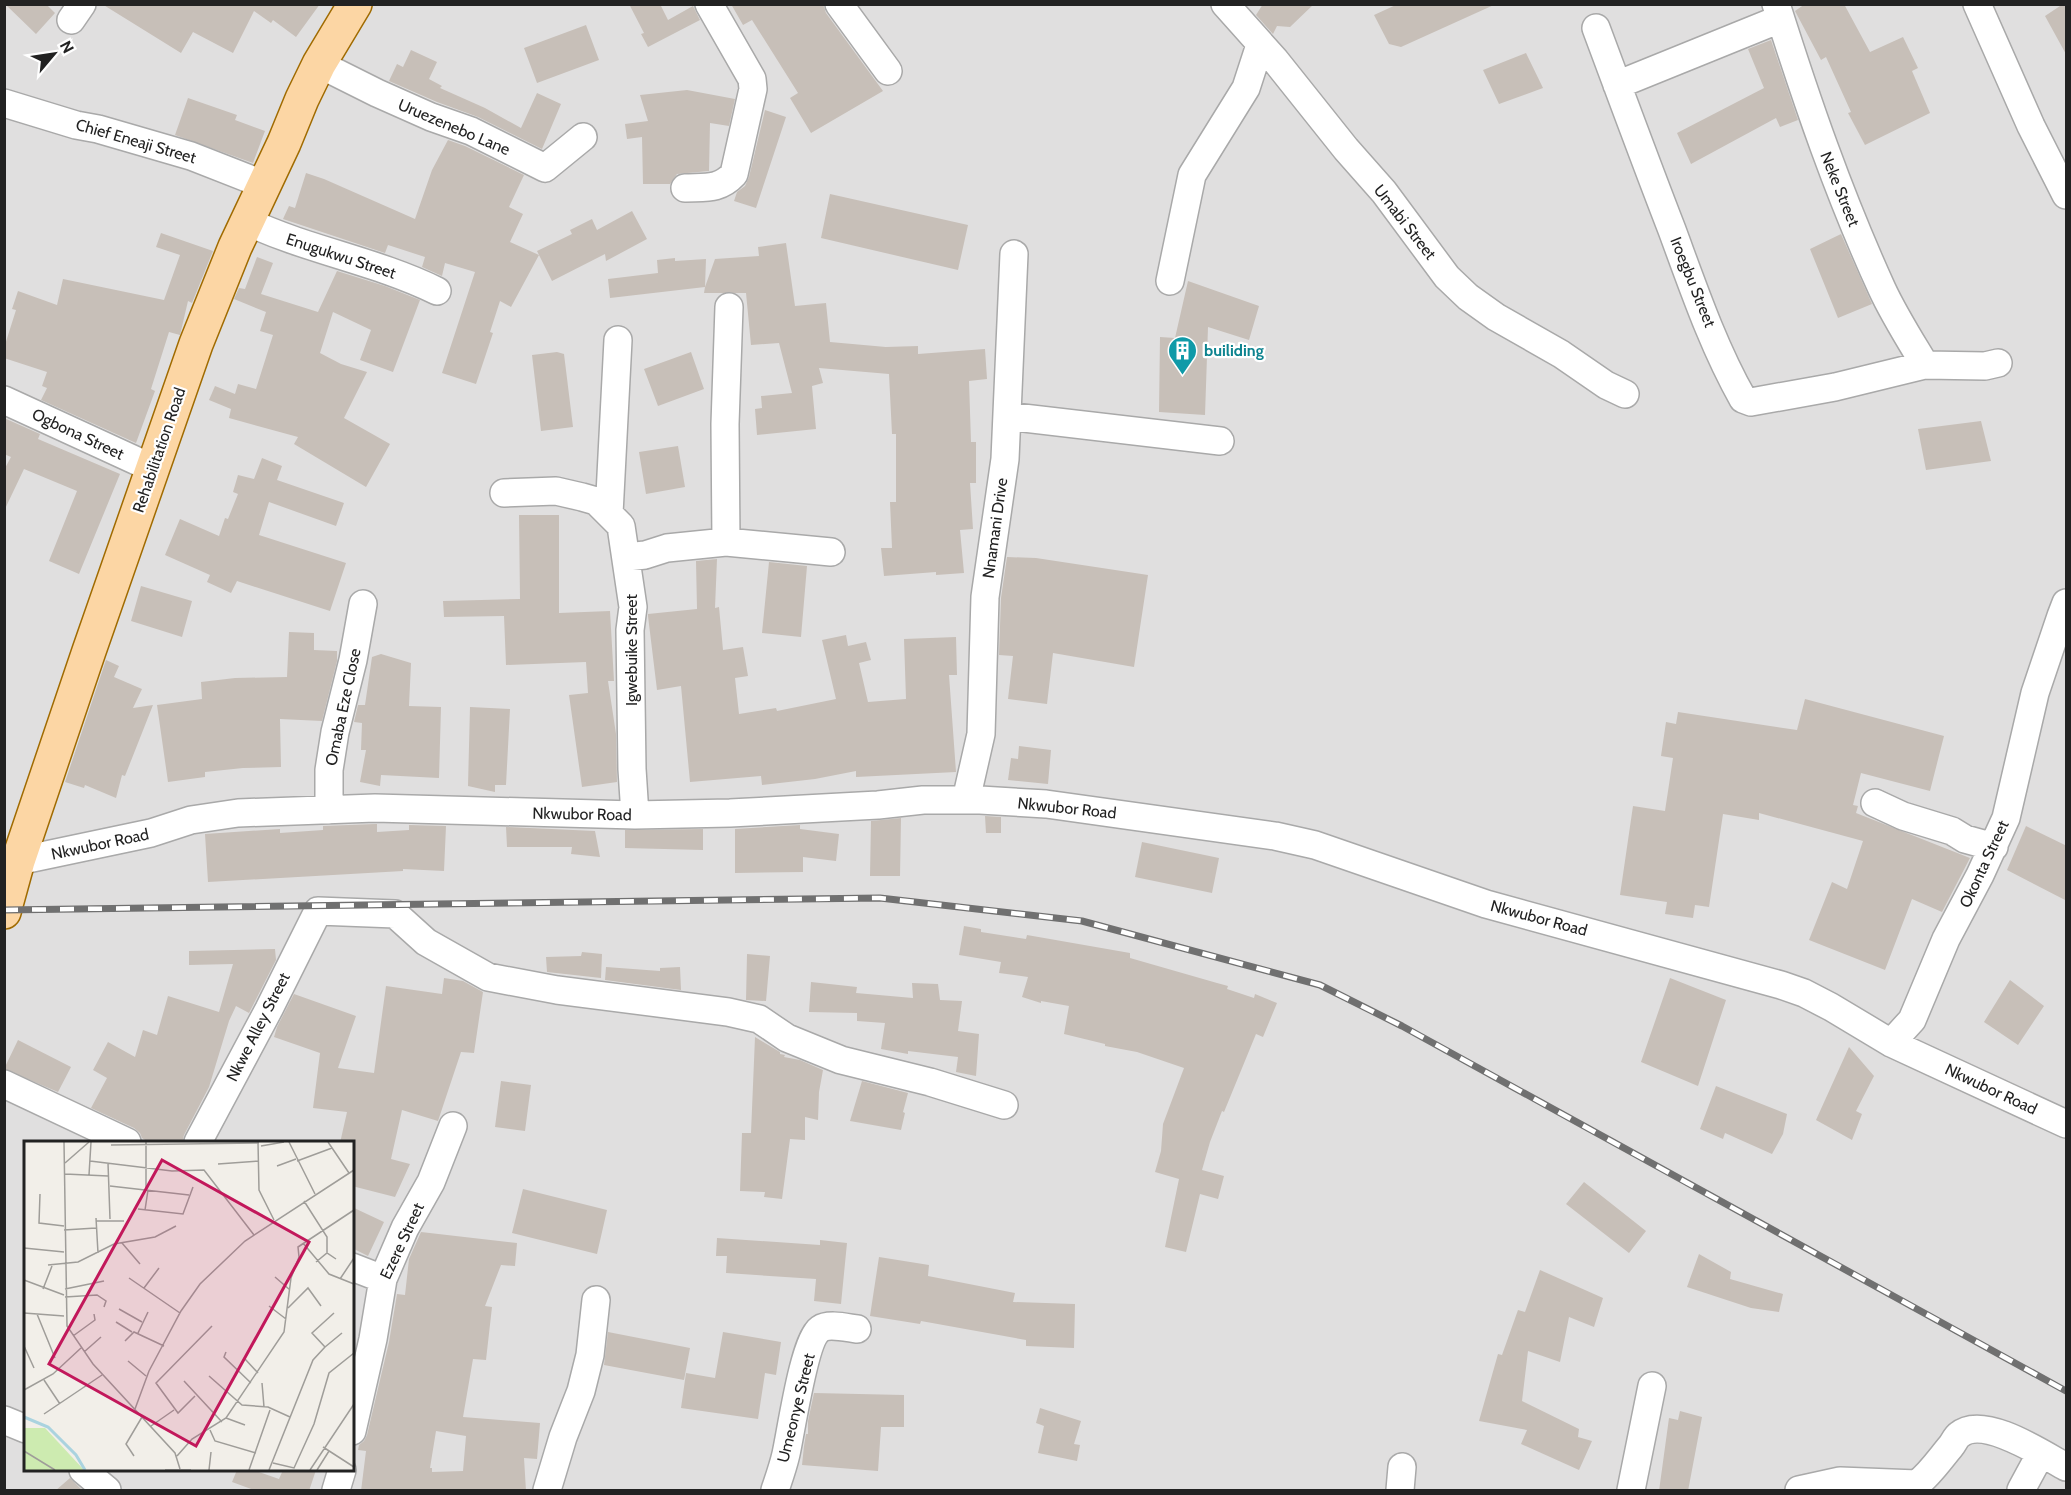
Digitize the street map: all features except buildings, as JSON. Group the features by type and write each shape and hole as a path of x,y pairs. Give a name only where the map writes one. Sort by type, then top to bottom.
{"main road":[{"name":"Rehabilitation Road","path":"4,912 18,861 196,344 246,221 265,185 302,99 319,64 356,4"}],"street":[{"path":"685,188 715,187 726,183 734,174 753,89 752,79 709,4"},
{"path":"839,4 888,71"},
{"name":"Umabi Street","path":"1225,4 1275,60 1346,149 1384,192 1447,277 1468,297 1496,317 1561,354 1606,385 1625,394"},
{"path":"1977,4 2031,126 2067,195"},
{"path":"1596,27 1617,85 1777,8"},
{"name":"Neke Street","path":"1777,8 1819,139 1838,185 1883,291 1925,365"},
{"path":"1170,280 1192,175 1246,88 1260,45"},
{"name":"Uruezenebo Lane","path":"319,64 376,93 431,117 471,131 545,168 583,137"},
{"name":"Iroegbu Street","path":"1617,85 1690,280 1732,379 1743,399 1751,402 1835,387 1925,365 1985,366 1998,363"},
{"name":"Chief Eneaji Street","path":"4,103 75,125 98,129 191,156 265,185"},
{"name":"Enugukwu Street","path":"246,221 436,291"},
{"name":"Nnamani Drive","path":"966,800 981,734 985,597 1005,459 1014,254"},
{"path":"726,542 725,424 729,307"},
{"path":"609,514 618,340"},
{"name":"Ogbona Street","path":"4,399 152,468"},
{"path":"1007,416 1220,441"},
{"name":"Igwebuike Street","path":"504,493 556,491 596,501 621,526 633,607 630,630 635,815"},
{"path":"627,557 645,555 667,548 726,542 831,552"},
{"name":"Okonta Street","path":"1891,1043 1912,1020 1947,939 1994,847 2006,818 2035,693 2067,603"},
{"name":"Omaba Eze Close","path":"329,810 329,770 335,732 353,660 363,604"},
{"name":"Nkwubor Road","path":"18,861 151,833 191,820 238,813 375,808 635,815 730,813 878,805 923,800 1046,804 1099,810 1275,836 1315,845 1486,904 1781,985 1804,993 1831,1007 1891,1043 2067,1124"},
{"path":"1875,802 1903,816 1994,847"},
{"name":"Nkwe Alley Street","path":"199,1141 318,911 395,914 426,942 488,977 557,990 728,1012 759,1019 787,1038 841,1060 930,1082 1004,1105"},
{"path":"4,1084 123,1141"},
{"name":"Ezere Street","path":"354,1422 373,1339 383,1279 405,1228 431,1182 453,1126"},
{"path":"354,1269 383,1279"},
{"path":"548,1491 563,1437 581,1391 590,1355 596,1300"},
{"name":"Umeonye Street","path":"775,1491 786,1455 802,1369 815,1335 820,1329 826,1327 858,1329"},
{"path":"1631,1491 1652,1386"},
{"path":"4,1420 24,1428"},
{"path":"1799,1491 1840,1481 1917,1484 1925,1478 1960,1434 1972,1429 1987,1429 2067,1467"},
{"path":"2021,1491 2041,1453"},
{"path":"84,1471 107,1491"},
{"path":"336,1491 342,1471"}],"shaded area":[{"path":"5,5 2066,5 2066,1490 5,1490"}],"railway":[{"path":"4,910 880,898 1082,921 1320,985 1402,1026 2066,1391"}],"place":[{"name":"builiding","path":"1183,376"}]}
